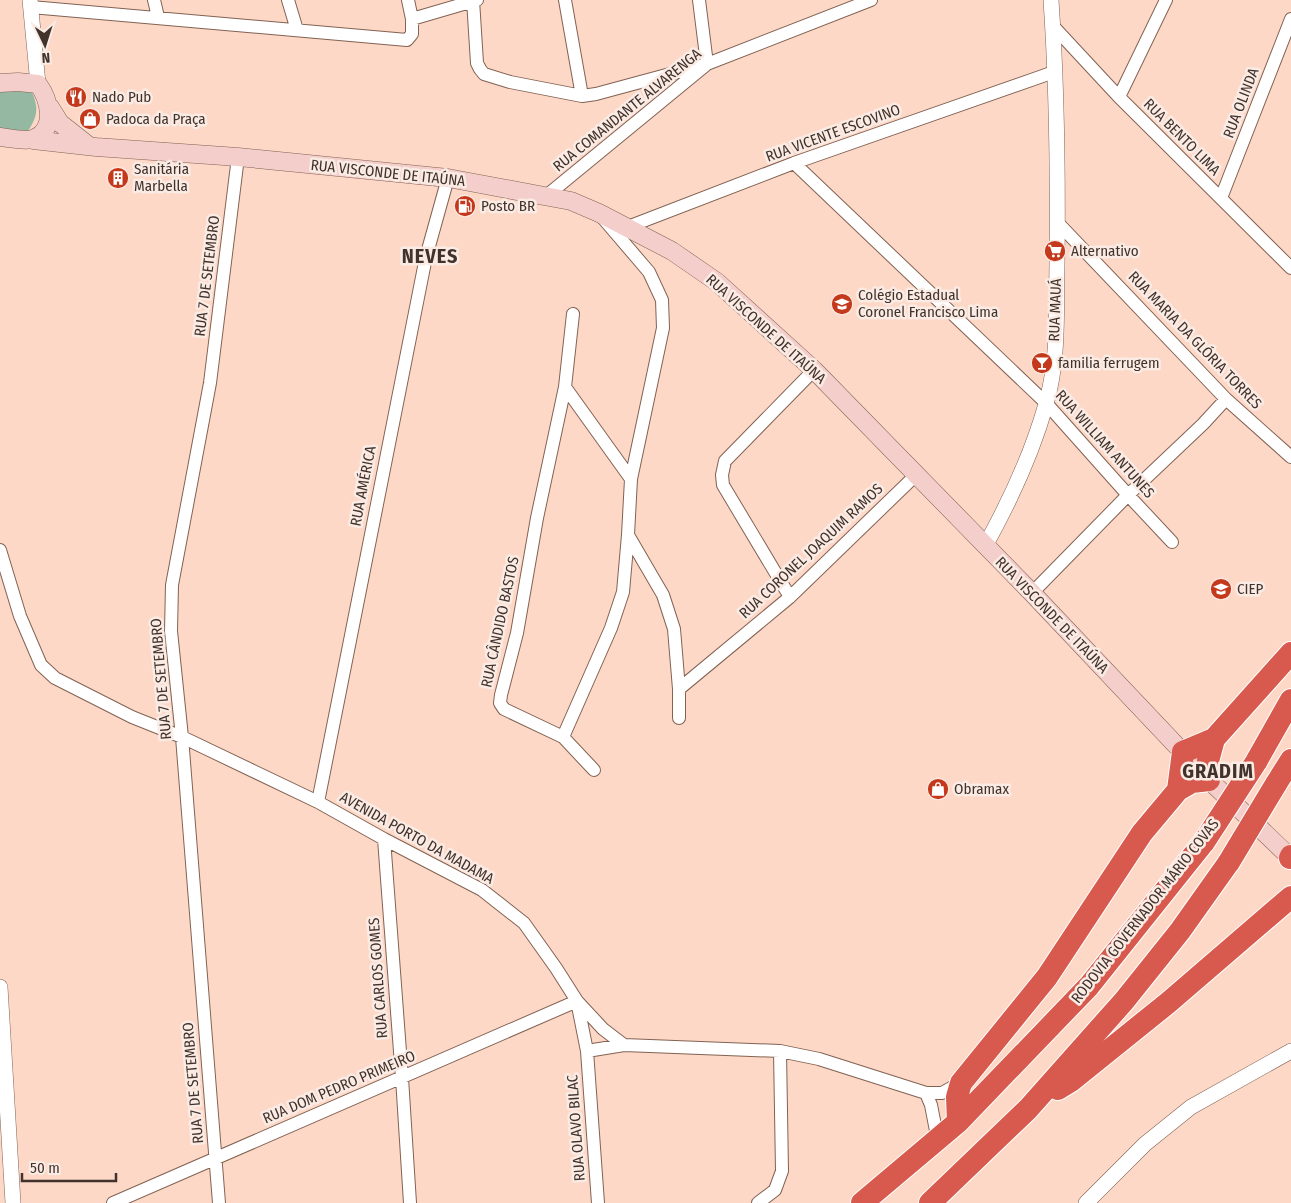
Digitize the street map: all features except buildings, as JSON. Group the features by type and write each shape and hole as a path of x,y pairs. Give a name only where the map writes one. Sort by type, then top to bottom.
{"highway":[{"path":"1178,790 1184,752 1214,739 1291,653"},
{"name":"RODOVIA GOVERNADOR MÁRIO COVAS","path":"862,1203 938,1141 958,1122 1090,986 1204,842 1256,762 1291,700"},
{"path":"958,1122 957,1097 961,1083 1047,977 1142,832 1178,790 1192,782 1209,780 1208,761 1214,739"},
{"path":"930,1203 1028,1109 1124,1001 1180,931 1229,862 1291,760"},
{"path":"1028,1109 1071,1081 1291,897"}],"main road":[{"path":"0,83 38,84 60,123 89,146"},
{"path":"33,140 43,133 46,128 50,107"},
{"name":"RUA VISCONDE DE ITAÚNA","path":"0,137 89,146 238,157 448,178 571,201 599,213 672,251 717,282 814,370 1032,593 1209,780 1291,857"}],"street":[{"path":"154,0 158,17"},
{"path":"288,0 296,30"},
{"path":"38,84 30,4 407,40 412,34 412,19 408,0"},
{"path":"564,0 582,96"},
{"path":"412,19 474,1 477,62 484,74 510,82 582,96 596,94 707,64 699,0"},
{"name":"RUA COMANDANTE ALVARENGA","path":"545,197 707,64 871,0"},
{"name":"RUA MAUÁ","path":"985,546 1004,512 1026,464 1046,403 1053,370 1057,222 1051,0"},
{"path":"1119,97 1166,0"},
{"name":"RUA OLINDA","path":"1221,198 1291,20"},
{"name":"RUA BENTO LIMA","path":"1053,26 1119,97 1291,268"},
{"name":"RUA VICENTE ESCOVINO","path":"625,228 794,163 1054,72"},
{"name":"RUA 7 DE SETEMBRO","path":"219,1203 182,738 171,631 172,585 210,383 238,157"},
{"name":"RUA WILLIAM ANTUNES","path":"794,163 1046,403 1172,542"},
{"name":"RUA AMÉRICA","path":"318,802 426,257 448,178"},
{"path":"594,770 563,737 611,628 623,592 631,479 663,328 662,300 648,272 599,213"},
{"name":"RUA MARIA DA GLÓRIA TORRES","path":"1057,222 1226,398 1291,457"},
{"name":"RUA CÂNDIDO BASTOS","path":"563,737 504,708 500,703 500,695 517,633 537,518 565,387 573,314"},
{"path":"790,597 723,485 722,475 725,461 814,370"},
{"path":"565,387 631,479"},
{"path":"1032,593 1128,495 1203,424 1226,398"},
{"name":"RUA CORONEL JOAQUIM RAMOS","path":"679,689 790,597 917,474"},
{"path":"628,535 663,595 674,629 679,689 679,718"},
{"name":"AVENIDA PORTO DA MADAMA","path":"0,550 20,616 42,664 55,678 132,717 182,738 318,802 482,890 524,923 556,968 577,1001 586,1051"},
{"name":"RUA CARLOS GOMES","path":"384,839 410,1203"},
{"path":"0,987 13,1203"},
{"path":"577,1001 603,1028 624,1046"},
{"name":"RUA DOM PEDRO PRIMEIRO","path":"114,1203 577,1001"},
{"path":"586,1051 624,1046 780,1051 819,1059 926,1094 942,1093 961,1083"},
{"name":"RUA OLAVO BILAC","path":"586,1051 598,1203"},
{"path":"758,1203 775,1190 782,1171 780,1051"},
{"path":"1086,1203 1145,1144 1191,1107 1291,1051"},
{"path":"926,1094 931,1104 938,1141"}],"green space":[{"path":"0,84 31,89 35,101 36,115 28,131 0,130"}],"place":[{"name":"Nado Pub","path":"76,97"},
{"name":"Padoca da Praça","path":"90,119"},
{"name":"Sanitária Marbella","path":"118,178"},
{"name":"Posto BR","path":"465,206"},
{"name":"Alternativo","path":"1055,251"},
{"name":"Colégio Estadual Coronel Francisco Lima","path":"842,304"},
{"name":"familia ferrugem","path":"1042,363"},
{"name":"CIEP","path":"1221,589"},
{"name":"Obramax","path":"938,789"}],"district":[{"name":"NEVES","path":"430,256"},
{"name":"GRADIM","path":"1218,771"}]}
